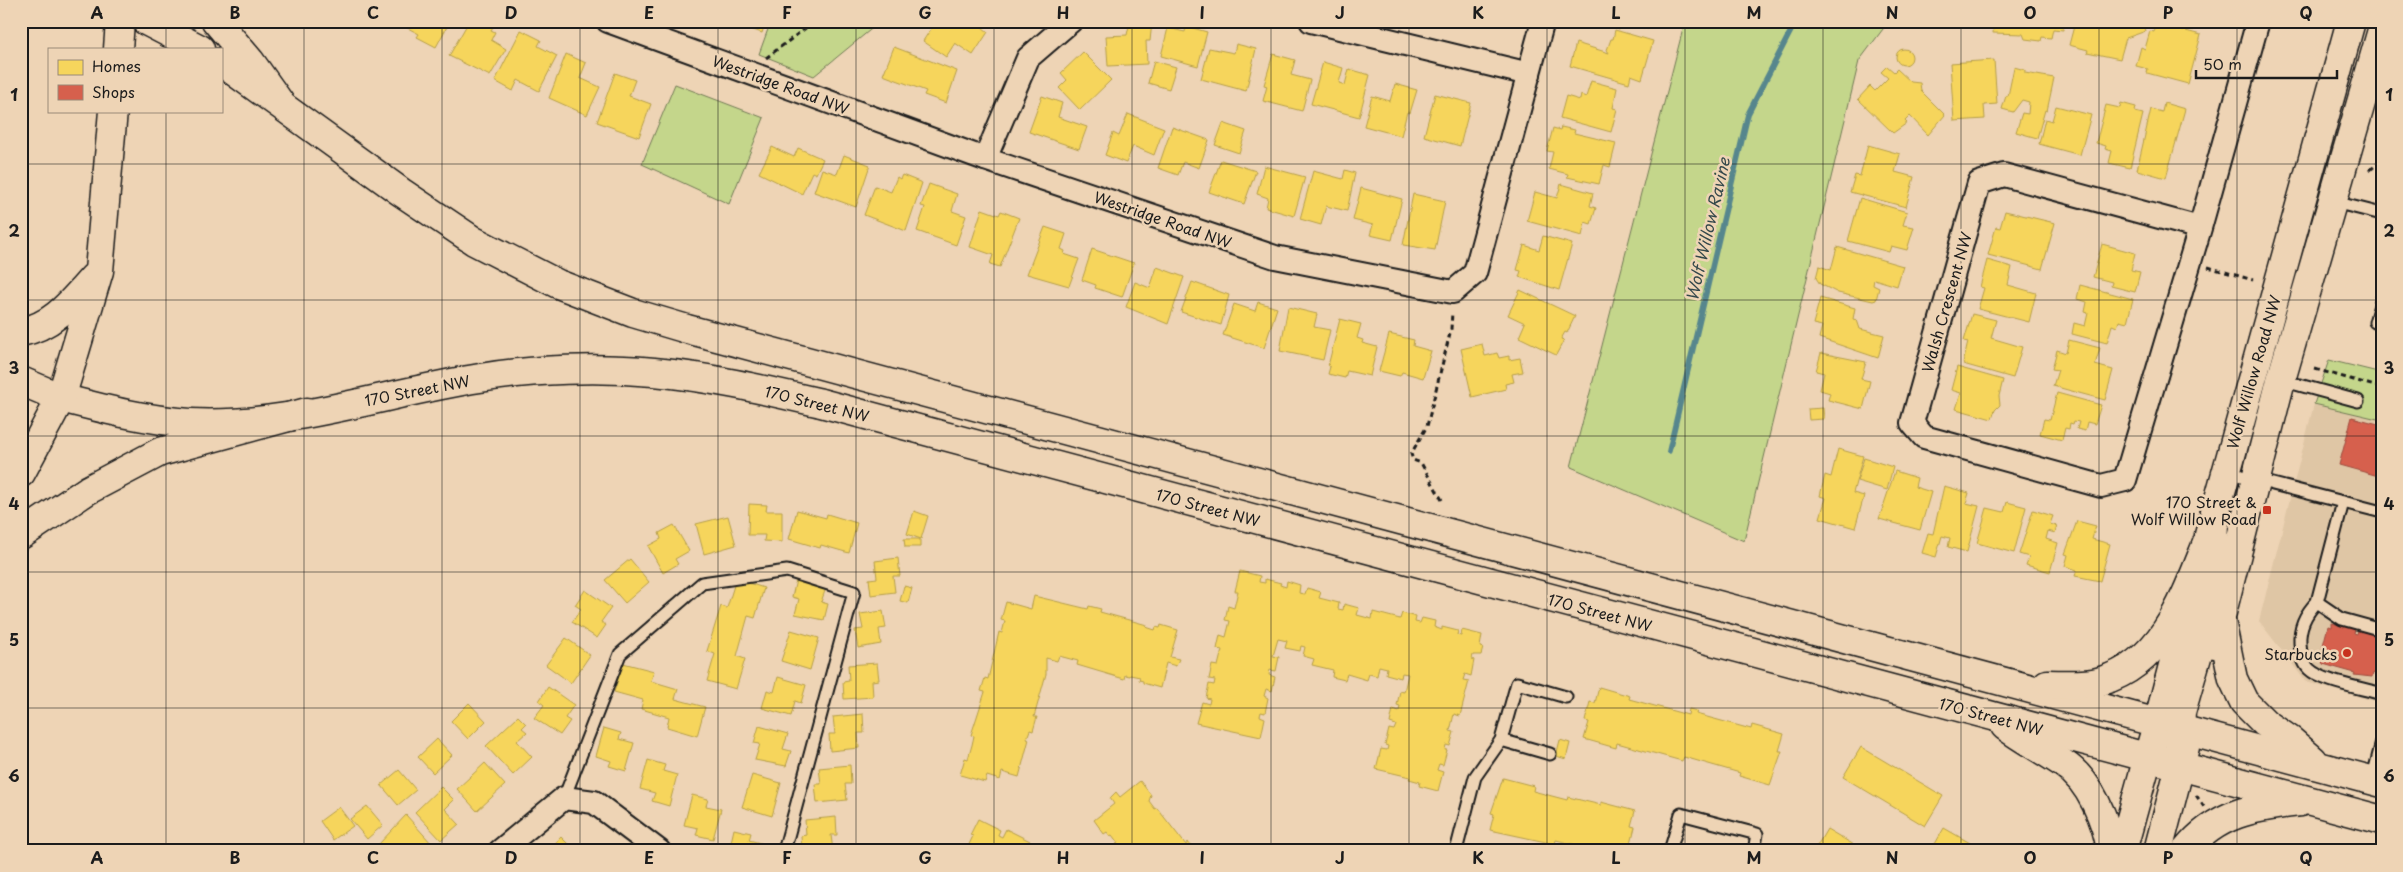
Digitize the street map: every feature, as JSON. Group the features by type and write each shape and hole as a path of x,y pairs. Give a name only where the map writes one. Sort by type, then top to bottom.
{"main road":[{"path":"118,48 120,21"},
{"path":"146,21 198,48"},
{"path":"216,21 250,61 280,103"},
{"name":"Wolf Willow Road NW","path":"2176,727 2186,612 2207,543 2351,21"},
{"name":"Wolf Willow Road NW","path":"2176,727 2221,621 2281,380 2334,202 2382,30"},
{"path":"222,63 401,192 474,241 558,284 633,313 687,330 2377,782"},
{"path":"21,473 61,398 99,271 113,112"},
{"path":"21,332 35,330 59,316 99,271"},
{"name":"170 Street NW","path":"21,381 61,398 133,417 191,423 249,421 307,412 481,378 566,370 653,372 738,384 830,406 2148,757 2185,777 2310,801 2382,820"},
{"path":"21,535 88,490 160,452 307,412"},
{"path":"2158,851 2185,777 2176,727 2207,622 2215,511"},
{"path":"2020,686 2099,682 2127,671 2155,648 2169,626 2183,603 2207,543"},
{"path":"2221,621 2233,679 2244,702 2265,723 2290,740 2320,766"},
{"path":"1992,717 2028,743 2066,765 2091,793 2108,829 2111,851"},
{"path":"2122,851 2148,757 2176,727"},
{"path":"2186,851 2203,832 2226,817 2279,804 2310,801"}],"street":[{"name":"Westridge Road NW","path":"608,21 985,158 1275,257 1453,292"},
{"path":"985,158 1028,58 1071,21"},
{"path":"1311,21 1529,74"},
{"path":"1453,292 1474,273 1543,21"},
{"path":"2190,262 2258,21"},
{"name":"Walsh Crescent NW","path":"2190,262 2125,480 2101,486 1924,437 1912,423 1979,183 2004,174 2200,228"},
{"path":"500,851 564,798 594,802 658,851"}],"lane":[{"path":"2334,202 2382,214"},
{"path":"2382,298 2375,322 2382,325"},
{"path":"2281,380 2358,401"},
{"path":"2226,472 2382,512"},
{"path":"2343,502 2317,602 2306,613 2300,636 2300,652 2308,668 2322,677 2382,694"},
{"path":"564,798 620,654 702,583 786,571 854,592 784,851"},
{"path":"2317,602 2342,619 2382,630"},
{"path":"1456,851 1474,777 1501,740 1517,683 1566,697"},
{"path":"1501,740 1550,754"},
{"path":"2377,782 2382,742"},
{"path":"1670,851 1681,814 1757,834 1754,851"}],"path":[{"path":"748,72 815,21"},
{"path":"2370,170 2382,160"},
{"path":"2190,262 2253,280"},
{"path":"1442,500 1421,463 1413,460 1411,454 1427,426 1451,329 1453,292"},
{"path":"2315,368 2382,388"},
{"path":"2185,777 2205,809"}],"shaded area":[{"path":"2314,404 2382,420 2382,703 2306,682 2259,621"}],"green space":[{"path":"771,21 881,21 814,76 759,54"},
{"path":"1685,21 1889,21 1859,61 1744,541 1571,467"},
{"path":"675,84 764,118 729,204 642,164"},
{"path":"2329,360 2382,373 2382,420 2314,404"}],"building: Homes":[{"path":"406,21 454,21 451,26 448,25 436,47 417,37 419,34 404,26"},
{"path":"469,21 496,22 491,30 495,32 491,40 506,49 490,76 449,56"},
{"path":"743,21 766,21 762,33 742,26"},
{"path":"936,21 975,21 988,32 973,55 955,43 946,57 923,41"},
{"path":"1130,21 1152,22 1150,41 1146,41 1147,64 1108,66 1106,36 1127,35"},
{"path":"1619,21 1650,21 1648,29"},
{"path":"1994,21 2064,21 2063,30 2053,29 2051,38 2042,37 2041,41 2025,39 2023,34 1993,33"},
{"path":"2084,21 2109,25 2108,21 2143,21 2146,31 2126,38 2120,59 2087,52 2088,50 2069,45 2074,26 2082,28"},
{"path":"2156,23 2201,35 2188,84 2147,73 2148,69 2136,66 2141,47 2145,49 2150,31 2154,32"},
{"path":"1186,26 1207,32 1198,66 1161,56 1168,28 1185,32"},
{"path":"521,30 541,40 538,46 557,56 539,91 518,80 513,91 495,81"},
{"path":"1615,30 1653,41 1642,79 1631,75 1629,83 1570,66 1576,43 1609,53 1607,50"},
{"path":"1236,44 1256,49 1246,91 1201,79 1209,48 1234,53"},
{"path":"894,47 957,71 946,103 924,95 926,91 883,75"},
{"path":"1904,49 1912,57 1904,65 1896,57"},
{"path":"1083,52 1111,80 1080,110 1059,88 1067,80 1061,73"},
{"path":"566,54 586,63 580,78 600,87 587,115 549,98"},
{"path":"1273,54 1295,60 1291,75 1310,80 1302,111 1263,101 1267,86 1264,85"},
{"path":"1994,60 1997,104 1984,105 1985,119 1954,121 1950,63"},
{"path":"1154,61 1176,67 1169,89 1148,83"},
{"path":"1323,62 1343,68 1339,83 1345,85 1349,69 1370,75 1359,117 1311,104"},
{"path":"1887,66 1894,72 1897,69 1911,82 1920,83 1921,91 1945,115 1928,135 1910,116 1905,121 1907,123 1893,133 1858,99 1870,86 1875,91 1888,78 1881,72"},
{"path":"2014,67 2025,70 2025,73 2054,78 2047,111 2045,110 2037,138 2016,132 2022,113 2028,114 2029,102 2022,100 2013,112 2002,109 2006,96 2008,96"},
{"path":"615,73 635,80 629,96 651,104 639,137 597,122"},
{"path":"1591,81 1617,88 1613,108 1617,109 1611,132 1560,118 1566,96 1580,100 1581,95 1586,97"},
{"path":"1395,84 1417,90 1410,113 1407,112 1401,136 1364,126 1372,96 1390,101"},
{"path":"1435,94 1471,103 1460,146 1424,136"},
{"path":"1042,96 1062,103 1058,117 1087,127 1079,149 1029,132"},
{"path":"2121,103 2136,107 2135,112 2143,114 2130,168 2109,163 2112,151 2105,149 2106,146 2096,143 2106,105 2120,108"},
{"path":"2164,103 2185,109 2166,178 2137,170 2151,109 2162,112"},
{"path":"2056,106 2091,115 2080,155 2039,144 2045,119 2052,121"},
{"path":"1128,114 1164,128 1154,155 1133,146 1126,163 1105,155 1113,133 1119,136"},
{"path":"1223,123 1246,131 1239,153 1215,145"},
{"path":"1172,127 1209,140 1199,168 1183,162 1178,175 1158,168"},
{"path":"1561,127 1575,130 1574,133 1616,143 1610,167 1604,165 1599,184 1567,177 1568,174 1549,169 1553,152 1547,151 1553,128 1560,130"},
{"path":"1868,145 1900,154 1895,172 1914,177 1906,207 1850,192 1855,175 1860,176"},
{"path":"772,147 794,157 798,148 823,159 816,174 812,172 802,194 759,173"},
{"path":"844,155 870,165 856,207 814,192 822,169 837,174"},
{"path":"1221,160 1256,171 1244,204 1209,192"},
{"path":"1264,166 1305,177 1294,216 1266,208 1268,198 1257,194"},
{"path":"1345,170 1355,173 1347,211 1326,206 1321,225 1300,219 1313,171 1343,179"},
{"path":"902,175 922,183 906,231 864,215 875,186 891,192 897,177 900,179"},
{"path":"929,184 957,194 952,211 966,216 956,245 917,231 925,207 921,206"},
{"path":"1561,184 1593,193 1590,206 1596,208 1591,224 1585,222 1582,236 1527,221 1535,192 1557,198"},
{"path":"1361,188 1402,199 1392,240 1370,235 1373,225 1353,220"},
{"path":"1413,194 1445,201 1435,250 1403,245"},
{"path":"1860,198 1907,212 1903,225 1914,227 1907,250 1891,246 1889,252 1848,241"},
{"path":"982,209 999,215 1001,211 1019,218 1000,267 990,264 993,255 970,247"},
{"path":"2005,211 2055,223 2042,269 1988,255 1996,227 2000,228"},
{"path":"1045,227 1066,234 1061,249 1065,251 1064,254 1079,259 1069,286 1027,274"},
{"path":"1543,236 1572,244 1559,290 1519,277 1521,271 1517,270 1524,245 1539,250"},
{"path":"2102,244 2135,253 2131,270 2140,272 2135,292 2111,286 2112,282 2093,277"},
{"path":"1837,247 1903,266 1897,286 1874,279 1873,285 1879,288 1876,300 1873,301 1838,293 1820,284 1816,278 1819,266 1831,270"},
{"path":"1092,249 1134,263 1122,297 1095,288 1096,285 1082,280"},
{"path":"1987,260 2012,267 2008,285 2036,293 2029,322 1978,309 1984,288 1980,287"},
{"path":"1157,267 1184,277 1168,324 1126,307 1135,282 1150,288"},
{"path":"1192,282 1229,295 1221,325 1181,312"},
{"path":"2080,285 2133,299 2127,323 2119,321 2117,327 2112,325 2107,343 2072,334 2074,323 2085,326 2088,313 2085,312 2087,302 2077,299"},
{"path":"1520,290 1575,316 1567,333 1565,332 1561,339 1564,340 1556,355 1519,337 1525,323 1508,315"},
{"path":"1820,298 1855,308 1853,319 1857,320 1860,329 1884,335 1878,358 1819,338 1822,326 1813,324"},
{"path":"1258,302 1277,308 1264,348 1223,335 1234,304 1255,311"},
{"path":"1288,307 1317,314 1314,327 1330,330 1323,360 1280,351"},
{"path":"1972,314 1996,320 1991,338 2022,347 2013,378 1963,364 1968,342 1964,341"},
{"path":"1340,319 1361,324 1357,338 1363,340 1362,343 1377,347 1370,376 1347,371 1345,378 1328,374 1330,367 1328,366"},
{"path":"1389,334 1414,340 1413,346 1431,351 1423,378 1402,372 1400,376 1379,371"},
{"path":"2069,340 2100,348 2095,365 2113,370 2105,400 2053,386 2058,370 2052,369 2057,350 2066,353"},
{"path":"1482,344 1485,356 1497,353 1499,358 1509,356 1509,360 1520,358 1523,372 1512,374 1514,382 1505,384 1506,389 1472,397 1461,349"},
{"path":"1821,353 1866,362 1861,379 1870,381 1863,409 1828,400 1830,393 1820,390 1824,373 1816,371"},
{"path":"1957,367 2003,380 1999,396 2000,405 1995,410 1992,419 1956,409 1961,393 1951,390"},
{"path":"2057,393 2101,405 2095,424 2087,422 2085,431 2077,429 2079,422 2074,421 2073,424 2070,423 2069,429 2065,428 2062,440 2040,434 2044,419 2050,420"},
{"path":"1823,408 1824,419 1809,420 1808,409"},
{"path":"1838,449 1863,456 1853,493 1864,496 1855,528 1820,518 1826,498 1820,496 1825,475 1831,477"},
{"path":"1864,458 1893,467 1887,490 1857,481"},
{"path":"1895,471 1917,478 1915,487 1931,492 1920,530 1879,519"},
{"path":"1944,486 1969,493 1966,503 1979,506 1967,552 1948,547 1950,538 1942,536 1936,557 1922,553 1928,533 1933,534"},
{"path":"2007,502 2026,507 2014,553 1977,543 1987,508 2004,512"},
{"path":"749,504 767,505 766,511 782,511 782,542 764,541 765,535 748,535"},
{"path":"797,510 826,518 827,514 857,523 849,553 821,545 820,548 789,539"},
{"path":"2033,510 2053,516 2050,524 2057,526 2055,533 2048,531 2046,539 2058,543 2050,572 2026,565 2029,557 2019,554"},
{"path":"914,511 928,516 921,539 907,534"},
{"path":"728,516 736,545 704,554 696,524"},
{"path":"2077,521 2096,526 2092,539 2110,544 2100,581 2075,576 2077,570 2065,566 2068,555 2065,554"},
{"path":"674,525 689,551 675,559 678,564 663,573 648,546 661,539 659,533"},
{"path":"904,539 920,539 920,547 905,547"},
{"path":"898,558 900,576 893,576 895,592 871,595 869,579 877,578 875,561"},
{"path":"630,559 649,582 625,603 605,580"},
{"path":"1240,571 1260,576 1259,582 1265,583 1265,579 1281,583 1280,585 1286,587 1287,581 1300,585 1299,593 1305,594 1307,588 1321,592 1319,598 1339,603 1338,609 1343,610 1344,604 1359,608 1357,615 1372,619 1373,612 1400,619 1402,613 1416,617 1415,622 1420,623 1422,618 1435,621 1434,627 1442,630 1442,627 1458,631 1457,635 1461,636 1462,630 1482,635 1480,647 1483,648 1481,655 1473,655 1471,676 1465,674 1463,680 1469,681 1460,716 1454,714 1450,731 1454,732 1450,746 1446,745 1445,750 1447,750 1443,765 1439,764 1437,770 1443,772 1438,791 1419,786 1420,782 1409,779 1410,777 1376,769 1381,749 1387,750 1388,746 1385,745 1389,729 1394,730 1396,725 1390,723 1393,709 1399,711 1400,706 1397,705 1400,691 1404,692 1408,674 1402,673 1401,678 1386,674 1387,668 1379,666 1377,676 1369,674 1367,680 1347,674 1345,680 1332,677 1333,670 1312,665 1314,659 1303,656 1305,647 1301,646 1300,651 1285,648 1287,641 1278,639 1273,656 1279,657 1276,671 1270,670 1269,675 1275,677 1272,691 1266,689 1264,696 1268,698 1265,713 1261,712 1260,716 1265,718 1261,737 1196,723 1202,702 1209,704 1210,699 1206,698 1209,684 1214,685 1215,680 1209,679 1212,665 1218,666 1222,650 1217,649 1220,635 1226,637 1230,621 1225,620 1228,606 1234,608 1238,591 1235,591"},
{"path":"736,579 764,588 755,618 748,616 737,656 745,659 736,689 707,681 715,654 707,651 721,606 727,608"},
{"path":"796,580 826,588 821,602 828,604 824,620 795,614 799,599 792,597"},
{"path":"904,586 912,588 908,603 900,601"},
{"path":"585,590 611,608 601,622 606,625 597,638 572,622 581,609 575,605"},
{"path":"1034,596 1088,609 1089,606 1101,609 1100,612 1147,625 1146,627 1155,630 1156,627 1160,628 1161,625 1178,630 1170,657 1179,659 1176,666 1166,663 1160,688 1143,683 1143,681 1139,680 1140,677 1125,675 1124,679 1077,665 1078,661 1059,656 1057,661 1046,658 1046,674 1034,717 1037,717 1033,731 1030,730 1027,738 1029,739 1019,777 1002,772 1000,780 987,776 985,782 960,775 965,758 968,759 972,745 974,736 971,735 985,692 981,691 985,678 988,679 999,632 1002,633 1005,621 1001,620 1006,602 1031,609"},
{"path":"883,611 886,628 879,629 881,644 858,648 855,630 863,629 860,614"},
{"path":"791,630 819,638 810,670 781,661"},
{"path":"566,638 590,655 571,683 546,665"},
{"path":"623,663 654,671 651,681 678,689 675,699 705,707 697,736 667,727 669,717 641,709 643,700 614,692"},
{"path":"877,663 879,680 872,681 873,697 844,699 843,682 849,681 848,665"},
{"path":"778,677 806,685 801,703 795,701 791,716 762,708 767,690 774,692"},
{"path":"548,687 574,705 565,718 570,721 560,735 534,718 544,705 539,701"},
{"path":"1599,687 1630,696 1629,699 1688,715 1689,709 1697,711 1696,714 1751,729 1752,725 1784,734 1779,751 1782,751 1770,785 1739,776 1740,773 1684,757 1682,761 1617,743 1616,748 1584,739 1589,722 1585,721 1590,702 1595,703"},
{"path":"469,703 486,721 468,739 451,721"},
{"path":"863,714 864,733 858,733 859,748 830,751 829,734 835,734 833,717"},
{"path":"518,716 526,724 522,728 527,732 517,741 532,757 513,775 486,746"},
{"path":"759,726 788,734 783,749 791,751 786,766 755,760 760,744 754,743"},
{"path":"604,728 621,733 619,739 634,743 626,771 609,766 611,761 596,756"},
{"path":"437,739 452,755 433,773 418,757"},
{"path":"1560,740 1570,743 1566,759 1556,756"},
{"path":"1861,747 1943,796 1925,826 1843,777"},
{"path":"648,760 665,765 663,771 677,775 669,806 652,801 655,793 640,789"},
{"path":"485,763 505,785 477,811 457,789"},
{"path":"850,765 851,784 845,784 847,800 817,803 815,784 821,784 819,768"},
{"path":"399,770 416,790 398,805 381,785"},
{"path":"752,775 781,783 772,816 742,807"},
{"path":"1503,778 1534,786 1533,791 1567,800 1568,797 1601,805 1601,802 1635,811 1631,826 1635,827 1630,847 1625,846 1623,851 1589,851 1589,848 1556,840 1555,844 1490,830 1494,814 1491,813"},
{"path":"1140,781 1151,795 1149,801 1155,809 1157,808 1186,845 1188,842 1195,851 1118,851 1120,848 1112,835 1110,836 1107,832 1104,834 1094,820 1114,804 1110,798 1116,792 1120,797"},
{"path":"441,787 454,800 445,809 459,824 441,840 415,812"},
{"path":"692,795 708,799 706,806 721,809 713,839 696,835 698,828 684,825"},
{"path":"367,806 383,825 367,839 350,819"},
{"path":"339,807 353,826 333,840 320,821"},
{"path":"406,815 432,844 424,851 386,851 379,844"},
{"path":"836,817 837,835 831,835 833,851 802,851 801,836 806,835 805,820"},
{"path":"978,819 1000,830 998,835 1002,837 1006,829 1030,841 1025,851 963,851 964,848 967,849 973,836 970,835"},
{"path":"1944,828 1984,851 1931,851"},
{"path":"734,829 751,833 749,840 764,844 762,851 729,851"},
{"path":"1827,829 1861,849 1860,851 1814,851"},
{"path":"561,837 575,851 548,851"}],"building: Shops":[{"path":"2352,417 2382,425 2382,477 2339,465"},
{"path":"2332,623 2355,629 2354,633 2357,634 2358,630 2381,636 2382,653 2381,655 2378,654 2377,658 2379,659 2375,674 2373,673 2372,677 2354,675 2355,673 2323,664 2320,657 2328,626 2332,627"}],"waterway":[{"name":"Wolf Willow Ravine","path":"1669,451 1748,114 1796,21"}],"place":[{"name":"170 Street & Wolf Willow Road","path":"2267,510"},
{"name":"Starbucks","path":"2347,653"}]}
